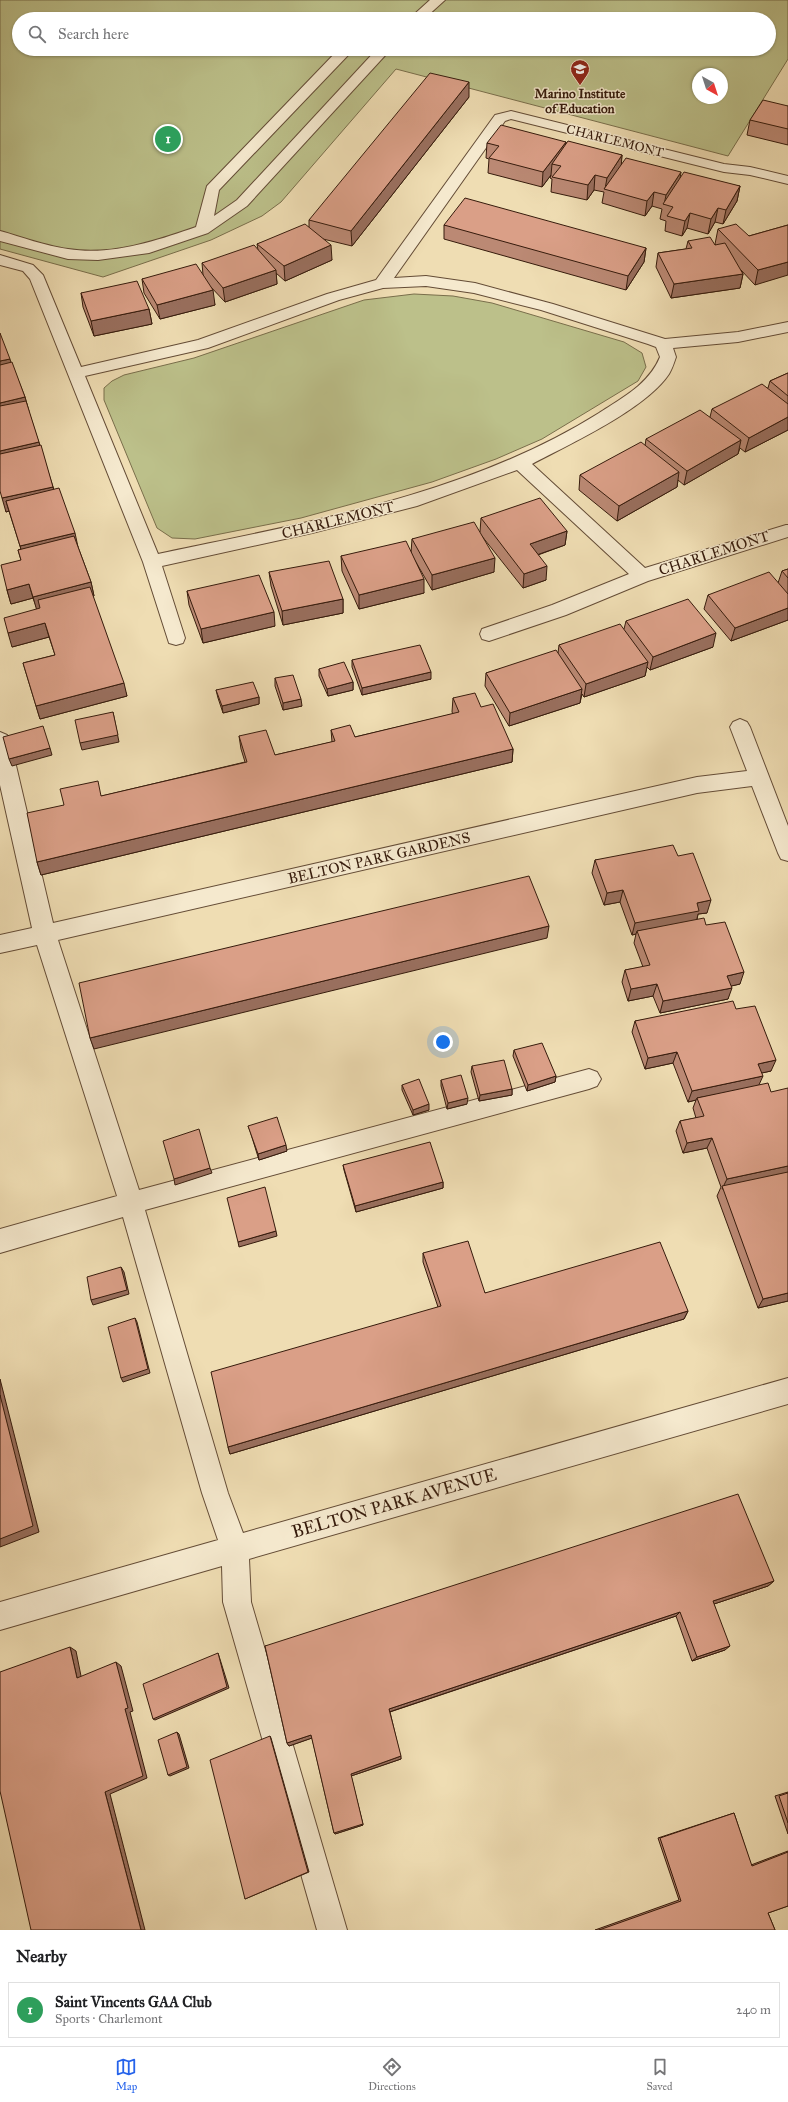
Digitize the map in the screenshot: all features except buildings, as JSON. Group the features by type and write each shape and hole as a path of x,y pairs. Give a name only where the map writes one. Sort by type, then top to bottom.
{"street":[{"path":"424,12 438,0"},
{"path":"203,230 212,189 340,56"},
{"path":"0,236 68,254 98,255 149,248 203,230 242,202 378,56"},
{"name":"CHARLEMONT","path":"382,283 500,118 511,115 724,168 750,171 788,180"},
{"path":"0,260 28,268 38,278 152,562 176,638"},
{"path":"77,373 202,344 333,297 382,283 426,281 475,288 570,314 663,344 738,337 788,327"},
{"name":"CHARLEMONT","path":"152,562 312,527 417,500 520,463 590,426 636,397 662,372 668,358 663,344"},
{"name":"CHARLEMONT","path":"520,463 642,576"},
{"name":"CHARLEMONT","path":"489,634 559,610 642,576 786,531"},
{"path":"740,727 788,853"},
{"path":"0,740 45,933 131,1203 215,1493 235,1549 237,1602 332,1930"},
{"name":"BELTON PARK GARDENS","path":"0,944 697,785 758,777"},
{"path":"0,1241 131,1203 589,1079"},
{"name":"BELTON PARK AVENUE","path":"0,1616 788,1392"}],"green space":[{"path":"0,0 788,0 788,59 728,156 396,69 281,202 262,216 211,240 103,277 0,249"},
{"path":"414,294 453,296 492,303 624,342 642,353 646,367 638,381 542,439 496,459 432,482 301,518 195,539 172,538 157,528 104,400 104,388 112,381 124,375 194,358 364,300"}],"place":[{"name":"Marino Institute of Education","path":"580,86"},
{"name":"Saint Vincents GAA Club","path":"168,139"}]}
